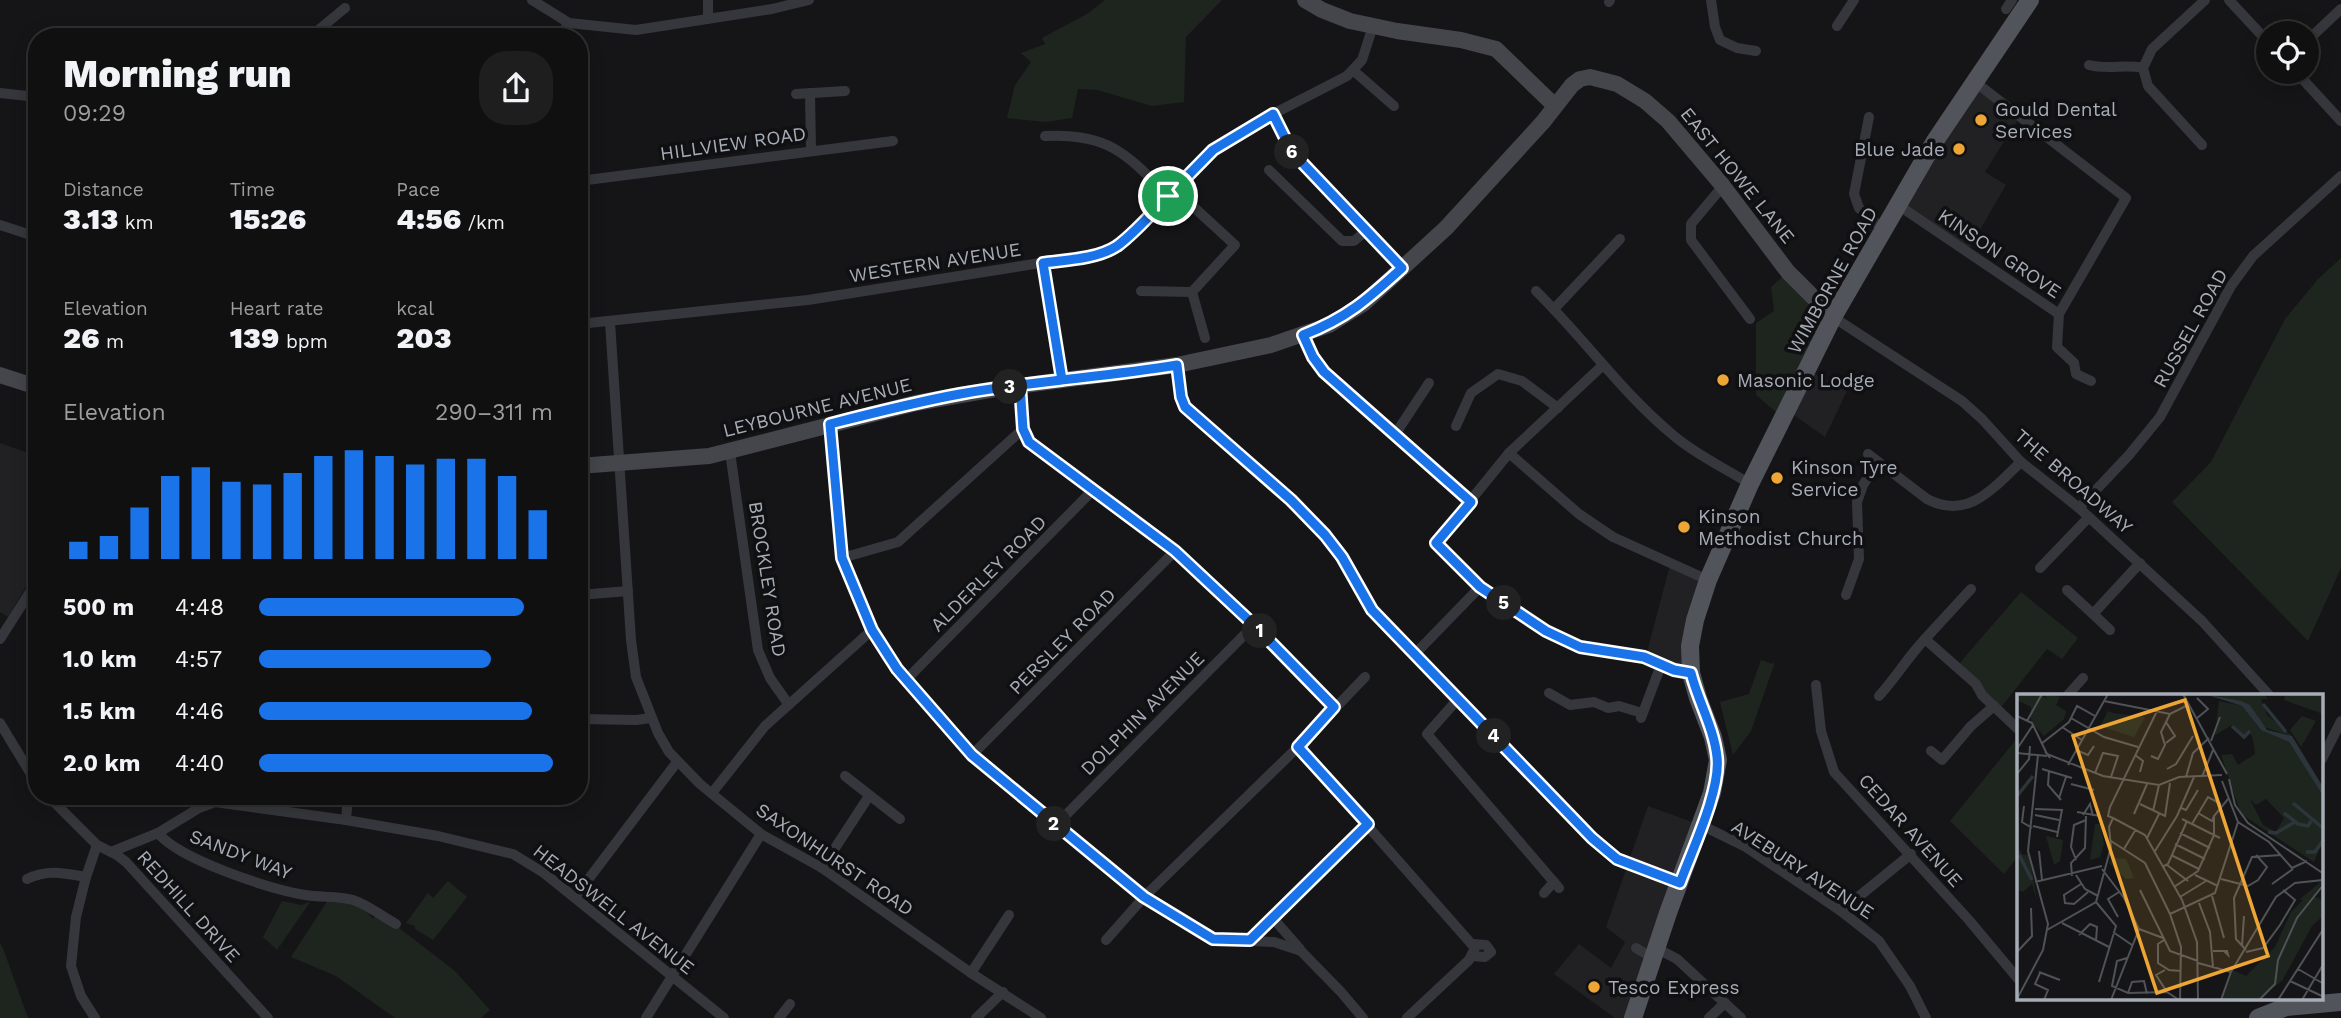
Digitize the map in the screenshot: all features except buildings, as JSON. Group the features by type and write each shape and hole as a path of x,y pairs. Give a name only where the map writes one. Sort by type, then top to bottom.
{"main road":[{"name":"WIMBORNE ROAD","path":"1633,1018 1712,793 1718,760 1691,673 1690,646 1708,580 1751,484 1833,317 1935,141 2030,0"},
{"path":"2258,1018 2285,1003 2341,1002"}],"street":[{"path":"531,0 569,23 636,30 809,0"},
{"path":"708,0 708,19"},
{"path":"1305,0 1335,16 1373,26 1461,40 1496,49 1555,106"},
{"path":"1711,0 1720,40 1738,48 1756,51"},
{"path":"1837,26 1854,0"},
{"path":"2202,145 2148,86 2143,68 2152,49 2205,0"},
{"path":"2229,0 2256,29"},
{"path":"321,28 345,8"},
{"path":"2319,30 2341,9"},
{"path":"565,28 569,23"},
{"path":"1373,26 1362,60 1354,71 1394,106"},
{"path":"2090,65 2102,68 2119,65 2143,68"},
{"name":"WESTERN AVENUE","path":"588,323 808,300 1097,254 1116,247 1143,223 1213,150 1354,71"},
{"name":"EAST HOWE LANE","path":"1555,106 1580,79 1597,78 1617,84 1645,101 1668,121 1723,186 1788,272 1833,317"},
{"name":"KINSON GROVE","path":"1898,205 2059,314 2126,198 1975,82"},
{"path":"2307,84 2341,121"},
{"path":"796,94 845,90"},
{"path":"0,93 28,96"},
{"path":"810,93 811,150"},
{"name":"LEYBOURNE AVENUE","path":"588,466 692,458 730,452 916,403 1020,385 1177,365 1303,335 1352,312 1402,268 1446,228 1555,106"},
{"path":"1273,114 1292,152 1402,268"},
{"path":"1869,117 1854,194 1859,208 1884,229"},
{"path":"1045,136 1067,135 1106,144 1126,155 1236,245 1192,292 1141,291"},
{"name":"HILLVIEW ROAD","path":"588,180 892,141"},
{"path":"1269,170 1342,241 1354,241 1366,230"},
{"name":"RUSSEL ROAD","path":"2079,508 2129,455 2160,417 2231,286 2253,256 2341,176"},
{"path":"1723,186 1691,224 1691,240 1750,319"},
{"path":"0,225 28,234"},
{"path":"1546,306 1612,242"},
{"path":"1043,263 1062,380"},
{"path":"1536,291 1546,306 1602,366 1681,442 1751,484"},
{"path":"1192,292 1205,338"},
{"path":"2059,314 2057,347 2074,363 2077,374 2091,381"},
{"name":"THE BROADWAY","path":"1833,317 1962,401 2021,462 2079,508 2202,621 2268,694"},
{"name":"SAXONHURST ROAD","path":"610,322 634,661 636,677 662,742 677,762 761,834 822,868 971,973 1041,1018"},
{"path":"1303,335 1318,366 1471,502"},
{"path":"1177,365 1185,407 1291,500 1325,535 1342,557 1372,610 1414,655 1592,838 1617,859 1680,883"},
{"path":"1602,366 1509,453 1436,543 1480,587 1546,631 1580,647 1644,657 1674,670 1691,673"},
{"path":"1456,426 1471,393 1498,374 1522,381 1558,408"},
{"path":"0,375 28,384"},
{"path":"1394,436 1429,383"},
{"path":"1020,385 1023,429 1029,442 1175,551 1254,625 1334,707"},
{"path":"830,424 842,558 872,630 887,658 972,755 1144,897 1213,939 1274,942 1301,951"},
{"path":"842,558 898,542 1023,429"},
{"name":"BROCKLEY ROAD","path":"730,452 758,650 770,678 789,705"},
{"path":"1509,453 1579,514 1613,537 1708,580"},
{"path":"1868,454 1927,499 1951,505 1977,501 2021,462"},
{"path":"1846,595 1859,559 1857,502 1863,485 1877,463"},
{"name":"ALDERLEY ROAD","path":"906,680 1093,490"},
{"path":"2040,568 2089,517"},
{"name":"PERSLEY ROAD","path":"972,755 1175,551"},
{"path":"2093,614 2140,563"},
{"path":"1414,655 1480,587"},
{"path":"1880,696 1901,672 1904,662 1971,589"},
{"path":"2067,590 2110,630"},
{"path":"588,594 628,591"},
{"path":"0,639 28,595"},
{"name":"DOLPHIN AVENUE","path":"1055,826 1254,625"},
{"path":"712,793 765,726 872,630"},
{"path":"1925,639 1976,684 1982,695 2017,728"},
{"path":"1549,693 1570,705 1594,702 1608,708 1619,706 1642,716 1661,665"},
{"path":"1106,940 1144,897 1298,747 1365,677"},
{"path":"2069,694 2082,678"},
{"name":"CEDAR AVENUE","path":"1816,685 1821,731 1834,772 1911,854 2017,978"},
{"path":"1458,699 1427,734 1556,885 1544,893"},
{"path":"1931,751 1946,764 1971,726 1994,706"},
{"path":"588,719 651,718"},
{"path":"2324,754 2338,738 2341,721"},
{"path":"0,723 28,769"},
{"path":"1298,747 1475,948 1472,956 1407,1018"},
{"path":"575,897 677,762"},
{"path":"845,776 900,819"},
{"path":"822,868 870,796"},
{"name":"REDHILL DRIVE","path":"57,805 97,845 121,857 138,874 268,1018"},
{"name":"HEADSWELL AVENUE","path":"111,852 158,833 207,805"},
{"name":"HEADSWELL AVENUE","path":"237,805 438,836 513,854 533,865 575,897 724,1018"},
{"path":"346,820 347,805"},
{"path":"1250,940 1368,824"},
{"name":"AVEBURY AVENUE","path":"1701,825 1746,847 1841,911 1879,941 1910,986 1926,1018"},
{"name":"SANDY WAY","path":"158,833 171,846 186,854 259,884 310,896 349,899 362,903 396,924"},
{"path":"646,1018 761,834"},
{"path":"95,1018 82,996 71,966 76,917 97,845"},
{"path":"1841,911 1911,854"},
{"path":"27,879 38,873 58,872 86,877"},
{"path":"971,973 1009,915"},
{"path":"1272,917 1363,1018"},
{"path":"1472,956 1485,957 1491,951 1486,945 1473,944"},
{"path":"1636,948 1677,959 1741,1018"},
{"path":"976,1018 1003,992"},
{"path":"1709,1018 1725,1003"},
{"path":"779,1018 790,1004"}],"shaded area":[{"path":"1105,0 1222,0 1186,37 1184,102 1152,106 1097,90 1078,89 1072,118 1046,122 1007,118 1015,85 1031,62 1021,53 1045,44 1042,38 1087,14"},
{"path":"1975,82 2020,116 1985,172 2006,185 1967,252 1898,205"},
{"path":"2341,258 2341,568 2308,641 2172,502 2211,462 2285,319 2318,279"},
{"path":"1788,272 1833,317 1783,418 1756,395 1756,323 1774,311 1771,287"},
{"path":"1806,369 1847,391 1825,437 1787,410"},
{"path":"0,443 28,453 28,583 8,617 0,612"},
{"path":"1670,565 1707,580 1690,671 1646,656"},
{"path":"2021,592 2078,638 2062,659 2047,649 1999,710 1957,666"},
{"path":"1761,660 1772,664 1775,662 1751,731 1733,755 1720,702 1749,694"},
{"path":"2017,738 2017,858 2004,874 1950,821"},
{"path":"1648,806 1701,825 1633,1018 1615,1018 1554,974 1579,944 1611,968 1625,942 1606,927"},
{"path":"448,881 467,897 433,940 415,929 415,926 406,923 428,893 433,898"},
{"path":"328,900 359,907 373,919 377,911 455,971 490,1010 481,1018 395,1018 336,976 291,957"},
{"path":"282,901 301,905 310,902 277,950 263,937"},
{"path":"0,943 4,951 28,1018 0,1018"}],"place":[{"name":"Gould Dental Services","path":"1981,120"},
{"name":"Blue Jade","path":"1959,149"},
{"name":"Masonic Lodge","path":"1723,380"},
{"name":"Kinson Tyre Service","path":"1777,478"},
{"name":"Kinson Methodist Church","path":"1684,527"},
{"name":"Tesco Express","path":"1594,987"}],"route":[{"path":"1168,196 1116,247 1097,254 1043,263 1062,380 1020,385 1023,429 1029,442 1175,551 1254,625 1334,707 1298,747 1368,824 1250,940 1213,939 1144,897 972,755 887,658 872,630 842,558 830,424 961,394 1020,385 1116,374 1177,365 1185,407 1291,500 1325,535 1342,557 1372,610 1407,648 1592,838 1617,859 1680,883 1712,793 1718,760 1691,673 1674,670 1644,657 1580,647 1546,631 1480,587 1436,543 1471,502 1324,372 1310,351 1303,335 1352,312 1402,268 1292,152 1273,114 1213,150 1168,196"}]}
